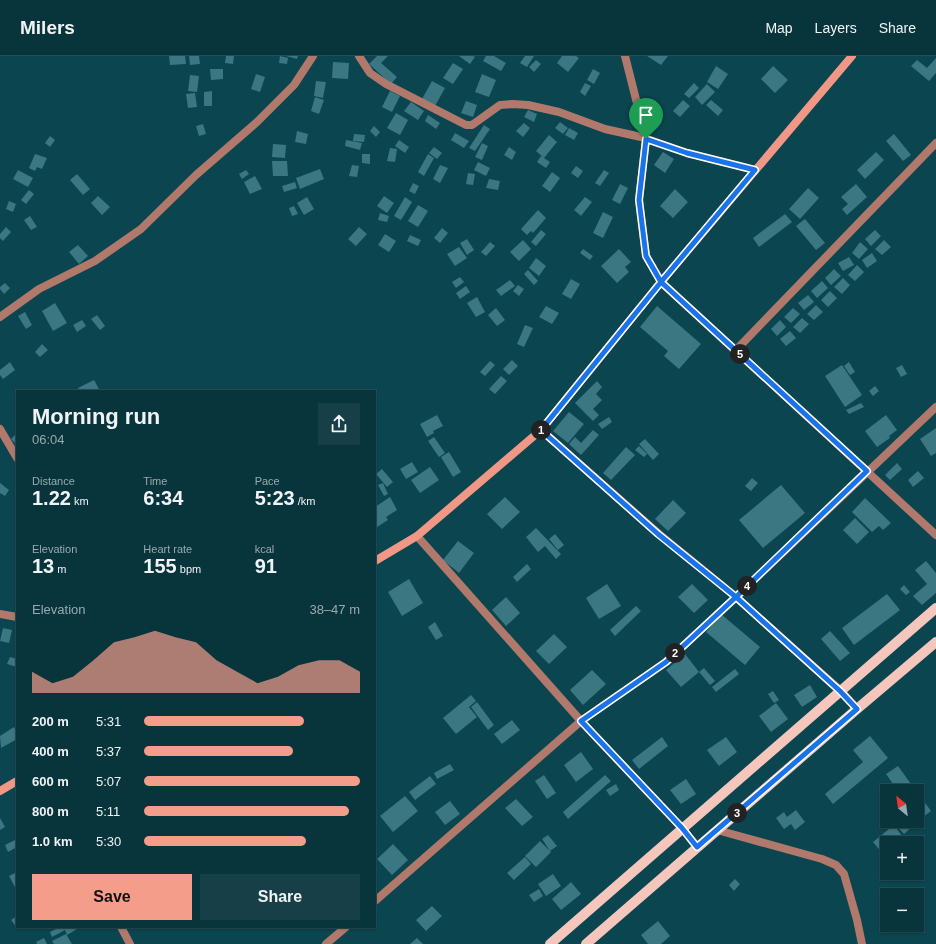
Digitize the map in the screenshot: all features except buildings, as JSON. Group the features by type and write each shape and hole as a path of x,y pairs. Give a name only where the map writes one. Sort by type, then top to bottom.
{"main road":[{"path":"376,560 417,536 541,430 661,282 852,56"},
{"path":"550,944 936,608"},
{"path":"586,944 936,642"},
{"path":"0,791 16,782"}],"street":[{"path":"0,317 39,289 95,261 141,230 196,175 257,122 294,84 313,56"},
{"path":"359,56 370,73 386,84 466,125 472,125 500,105 528,105 559,112 605,129 646,139 687,153 755,170"},
{"path":"625,56 646,139 639,200 646,256 661,282 936,535"},
{"path":"736,350 936,143"},
{"path":"376,901 581,721 666,662 936,407"},
{"path":"0,429 16,456"},
{"path":"541,430 658,534 736,597 840,691 857,709"},
{"path":"417,536 581,721 682,828 697,847"},
{"path":"0,614 16,618"},
{"path":"717,830 822,860 836,866 844,874 862,944"},
{"path":"122,928 130,944"},
{"path":"326,944 345,928"}],"route":[{"path":"646,139 639,200 646,256 661,282 541,430 658,534 736,597 666,662 581,721 682,828 697,847 857,709 840,691 736,597 867,471 661,282 755,170 687,153 646,139"}]}
